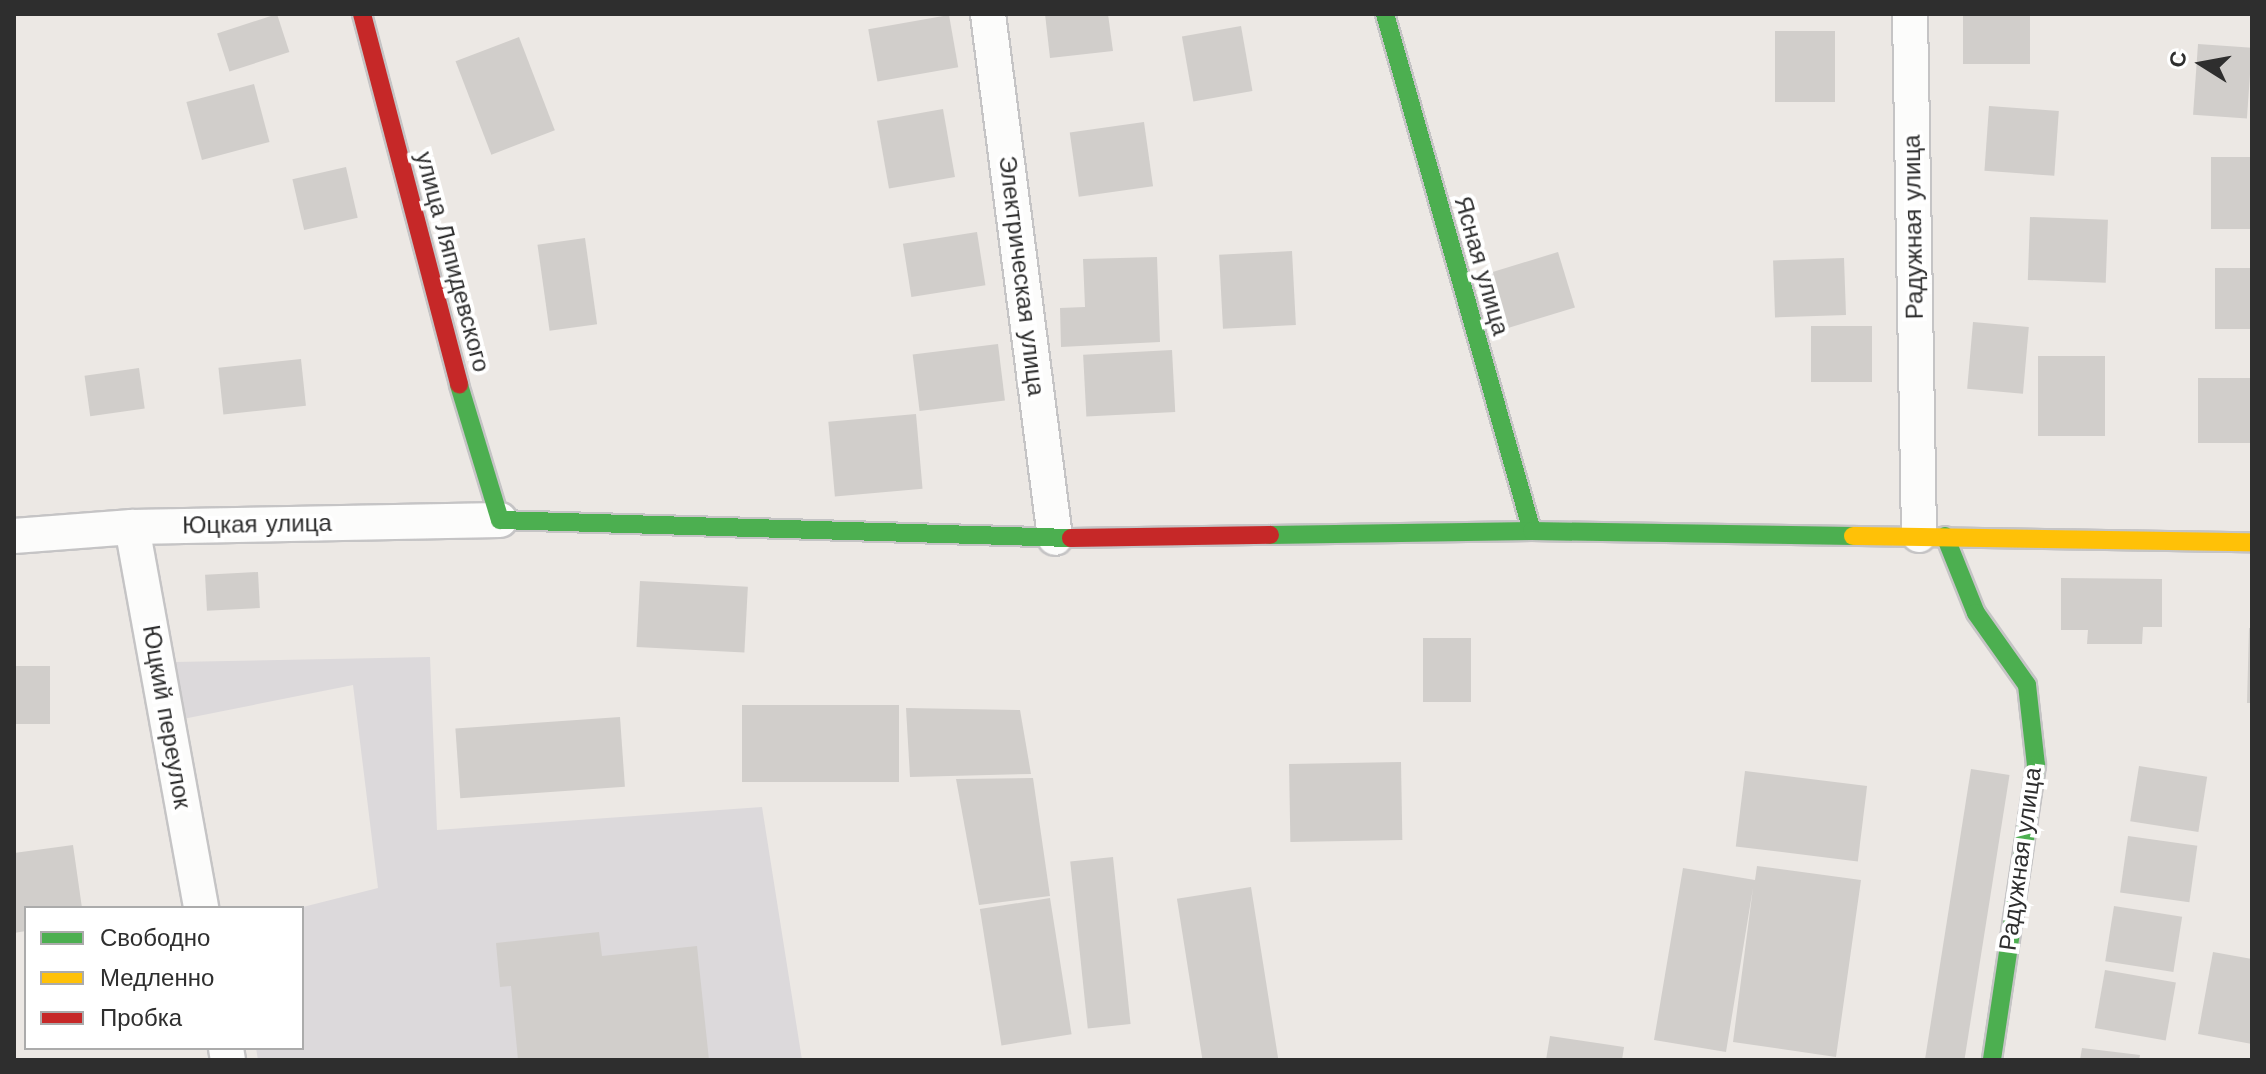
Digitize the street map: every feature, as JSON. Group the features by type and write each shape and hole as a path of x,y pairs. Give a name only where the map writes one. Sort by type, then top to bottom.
{"street":[{"name":"улица Ляпидевского","path":"362,14 458,381 500,520"},
{"name":"Электрическая улица","path":"988,14 1055,538"},
{"name":"Ясная улица","path":"1385,14 1532,531"},
{"name":"Радужная улица","path":"1910,14 1932,536 1976,613 2027,685 2036,765 1992,1060"},
{"name":"Юцкая улица","path":"14,536 132,527 500,520"},
{"path":"500,520 1055,538 1532,531 2252,542"},
{"name":"Юцкий переулок","path":"132,527 201,906"}],"shaded area":[{"path":"430,657 437,830 762,807 802,1060 258,1060 256,1050 304,1050 304,907 378,888 353,685 183,719 174,662"}],"building":[{"path":"277,14 289,52 229,72 217,33"},
{"path":"1045,14 1108,14 1113,51 1050,58"},
{"path":"1963,14 2030,14 2030,64 1963,64"},
{"path":"949,15 958,67 877,81 868,29"},
{"path":"1241,26 1252,91 1193,101 1182,36"},
{"path":"1775,31 1835,31 1835,102 1775,102"},
{"path":"519,37 555,130 491,155 456,61"},
{"path":"2198,44 2252,48 2247,119 2193,115"},
{"path":"254,84 270,142 202,160 186,102"},
{"path":"1989,106 2059,111 2054,176 1984,171"},
{"path":"943,109 955,177 889,189 877,121"},
{"path":"1144,122 1153,186 1079,197 1070,132"},
{"path":"2211,157 2252,157 2252,229 2211,229"},
{"path":"346,167 358,218 304,230 292,179"},
{"path":"2030,217 2108,220 2106,283 2028,280"},
{"path":"977,232 985,285 911,297 903,244"},
{"path":"585,238 597,324 550,331 537,245"},
{"path":"1292,251 1296,325 1223,329 1219,255"},
{"path":"1558,252 1575,307 1502,330 1485,274"},
{"path":"1157,257 1160,342 1061,347 1060,308 1085,307 1083,259"},
{"path":"1844,258 1846,315 1775,317 1773,260"},
{"path":"2215,268 2252,268 2252,329 2215,329"},
{"path":"1973,322 2029,327 2023,394 1967,389"},
{"path":"1811,326 1872,326 1872,382 1811,382"},
{"path":"998,344 1005,401 920,411 913,354"},
{"path":"1172,350 1175,412 1086,417 1083,355"},
{"path":"2038,356 2105,356 2105,436 2038,436"},
{"path":"301,359 306,406 223,414 218,368"},
{"path":"139,368 145,409 90,416 85,376"},
{"path":"2198,378 2252,378 2252,443 2198,443"},
{"path":"916,414 923,489 835,496 828,422"},
{"path":"258,572 260,608 207,611 205,575"},
{"path":"2061,578 2162,579 2162,627 2143,627 2142,644 2087,644 2088,630 2061,630"},
{"path":"640,581 748,587 744,653 637,647"},
{"path":"2249,628 2252,628 2252,703 2247,703"},
{"path":"1423,638 1471,638 1471,702 1423,702"},
{"path":"14,666 50,666 50,724 14,724"},
{"path":"742,705 899,705 899,782 742,782"},
{"path":"906,708 1020,710 1031,774 910,777"},
{"path":"620,717 625,787 460,798 455,729"},
{"path":"1401,762 1402,840 1290,842 1289,764"},
{"path":"2139,766 2207,777 2198,832 2130,821"},
{"path":"1971,769 2010,775 1964,1060 1925,1060"},
{"path":"1745,771 1867,786 1858,861 1736,846"},
{"path":"1033,778 1050,896 979,905 956,779"},
{"path":"2128,836 2197,846 2189,902 2120,892"},
{"path":"73,845 82,906 24,906 24,931 14,933 14,853"},
{"path":"1113,857 1131,1024 1088,1029 1070,861"},
{"path":"1757,866 1861,880 1836,1057 1733,1042 1753,888 1726,1052 1654,1040 1683,868 1755,880"},
{"path":"1251,887 1278,1060 1202,1060 1177,899"},
{"path":"1050,898 1072,1034 1001,1045 980,909"},
{"path":"2114,906 2182,917 2173,972 2105,961"},
{"path":"599,932 602,956 697,946 709,1060 518,1060 511,986 500,987 496,943"},
{"path":"2213,952 2252,959 2252,1044 2198,1034"},
{"path":"2105,970 2176,983 2166,1041 2095,1028"},
{"path":"1550,1036 1624,1047 1622,1060 1546,1060"},
{"path":"2082,1048 2140,1055 2139,1060 2080,1060"}],"traffic: fast":[{"path":"1385,14 1532,531"},
{"path":"459,385 500,520 1071,538"},
{"path":"1270,535 1532,531 1853,536"},
{"path":"1945,536 1976,613 2027,685 2036,765 1992,1060"}],"traffic: slow":[{"path":"1853,536 2252,542"}],"traffic: jam":[{"path":"362,14 459,385"},
{"path":"1071,538 1270,535"}]}
